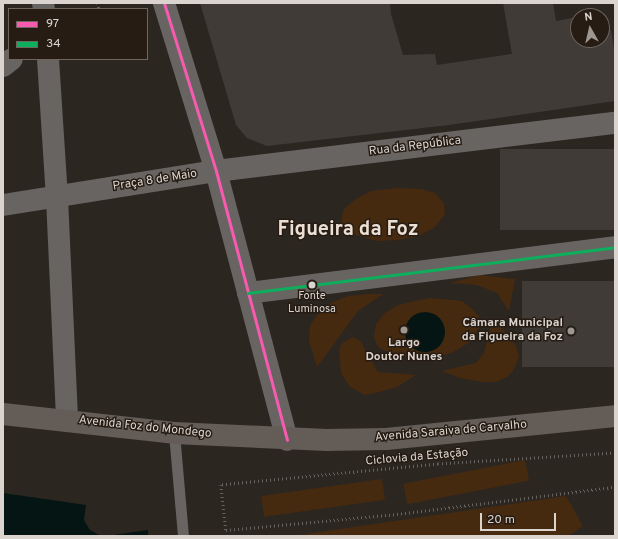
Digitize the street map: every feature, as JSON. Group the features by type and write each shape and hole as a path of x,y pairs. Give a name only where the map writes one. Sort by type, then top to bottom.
{"main road":[{"name":"Avenida Foz do Mondego","path":"3,414 174,433 287,440"},
{"name":"Avenida Saraiva de Carvalho","path":"287,440 386,439 615,416"}],"street":[{"name":"Praça 8 de Maio","path":"3,205 57,198 216,171 164,3"},
{"path":"48,60 57,198 67,420"},
{"name":"Rua da República","path":"216,171 615,123"},
{"path":"216,171 287,440"},
{"path":"248,293 615,247"}],"lane":[{"path":"174,433 183,536"}],"path":[{"name":"Ciclovia da Estação","path":"615,453 438,464 221,485 226,530 389,516 615,487"}],"shaded area":[{"path":"397,188 421,189 435,193 444,203 445,214 435,227 419,236 397,240 376,241 356,235 341,224 343,210 356,199 371,191"},
{"path":"479,275 515,279 509,311 497,293 477,285 450,283"},
{"path":"383,294 358,311 317,367 309,341 310,326 317,315 331,303 348,296"},
{"path":"429,298 462,301 479,316 479,328 470,342 453,352 431,360 393,355 378,347 374,337 376,324 385,313 398,305"},
{"path":"429,312 436,315 442,321 445,332 444,340 436,349 429,352 421,352 414,349 406,340 405,328 408,321 417,313"},
{"path":"491,325 502,328 516,346 519,357 513,371 507,377 496,382 483,382 460,378 442,371 476,363 484,353"},
{"path":"353,337 360,341 378,372 416,375 397,387 365,395 350,387 341,373 339,349 342,343"},
{"path":"525,460 529,481 407,504 403,484"},
{"path":"382,479 385,500 264,517 261,496"},
{"path":"3,493 86,505 84,520 90,530 101,536 3,536"},
{"path":"566,496 583,526 568,536 292,536"},
{"path":"148,530 148,536 106,536"}],"building":[{"path":"200,3 390,3 391,14 403,55 435,54 437,65 512,54 503,3 553,3 556,21 570,18 570,48 610,48 611,30 615,55 615,101 449,125 267,146 247,138 236,125"},
{"path":"500,149 615,149 615,230 500,230"},
{"name":"Câmara Municipal da Figueira da Foz","path":"522,281 615,281 615,367 522,367"}],"transit line":[{"name":"97","path":"164,3 216,171 287,440"},
{"name":"34","path":"248,293 615,247"}],"place":[{"name":"Fonte Luminosa","path":"312,285"},
{"name":"Largo Doutor Nunes","path":"404,330"},
{"name":"Câmara Municipal da Figueira da Foz","path":"571,331"}],"district":[{"name":"Figueira da Foz","path":"348,230"}]}
